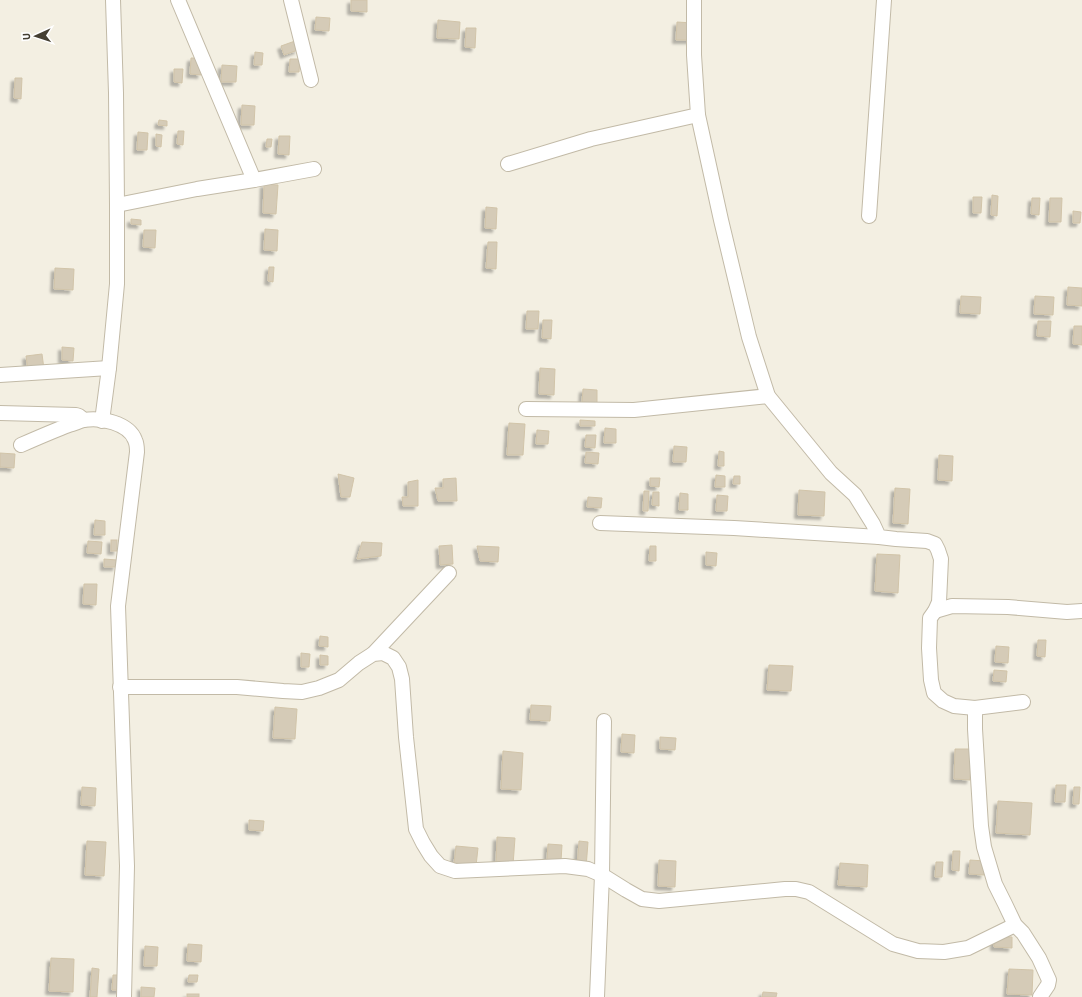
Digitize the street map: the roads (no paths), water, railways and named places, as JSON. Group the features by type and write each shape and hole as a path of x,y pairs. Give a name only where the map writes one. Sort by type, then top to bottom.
{"street":[{"path":"102,421 117,284 116,93 113,0"},
{"path":"178,0 254,180"},
{"path":"291,0 311,80"},
{"path":"694,0 694,54 698,115 749,337 768,396 831,473 855,495 873,524 879,537"},
{"path":"869,216 884,0"},
{"path":"508,164 591,139 698,115"},
{"path":"117,206 197,189 314,169"},
{"path":"0,376 109,368"},
{"path":"526,409 634,410 768,396"},
{"path":"0,413 76,415 80,416 84,420"},
{"path":"21,445 50,432 84,420 114,423 124,427 131,433 136,441 137,452 118,606 127,866 124,997"},
{"path":"600,524 734,528 879,537 926,541 934,544 941,559 940,602 930,618 929,648 931,680 934,693 943,701 954,706 975,708 1023,702"},
{"path":"120,687 237,687 302,692 319,688 339,680 372,654 449,573"},
{"path":"935,611 952,606 1067,612 1082,611"},
{"path":"372,654 383,652 393,658 399,667 402,678 406,737 416,829 431,856 440,866 455,871 565,866 588,869 602,875 642,899 659,901 796,889 809,892 893,944 918,951 944,952 968,948 1016,925"},
{"path":"975,708 981,826 984,847 995,884 1016,925 1039,958 1049,980 1040,997"},
{"path":"597,997 602,875 604,721"}]}
